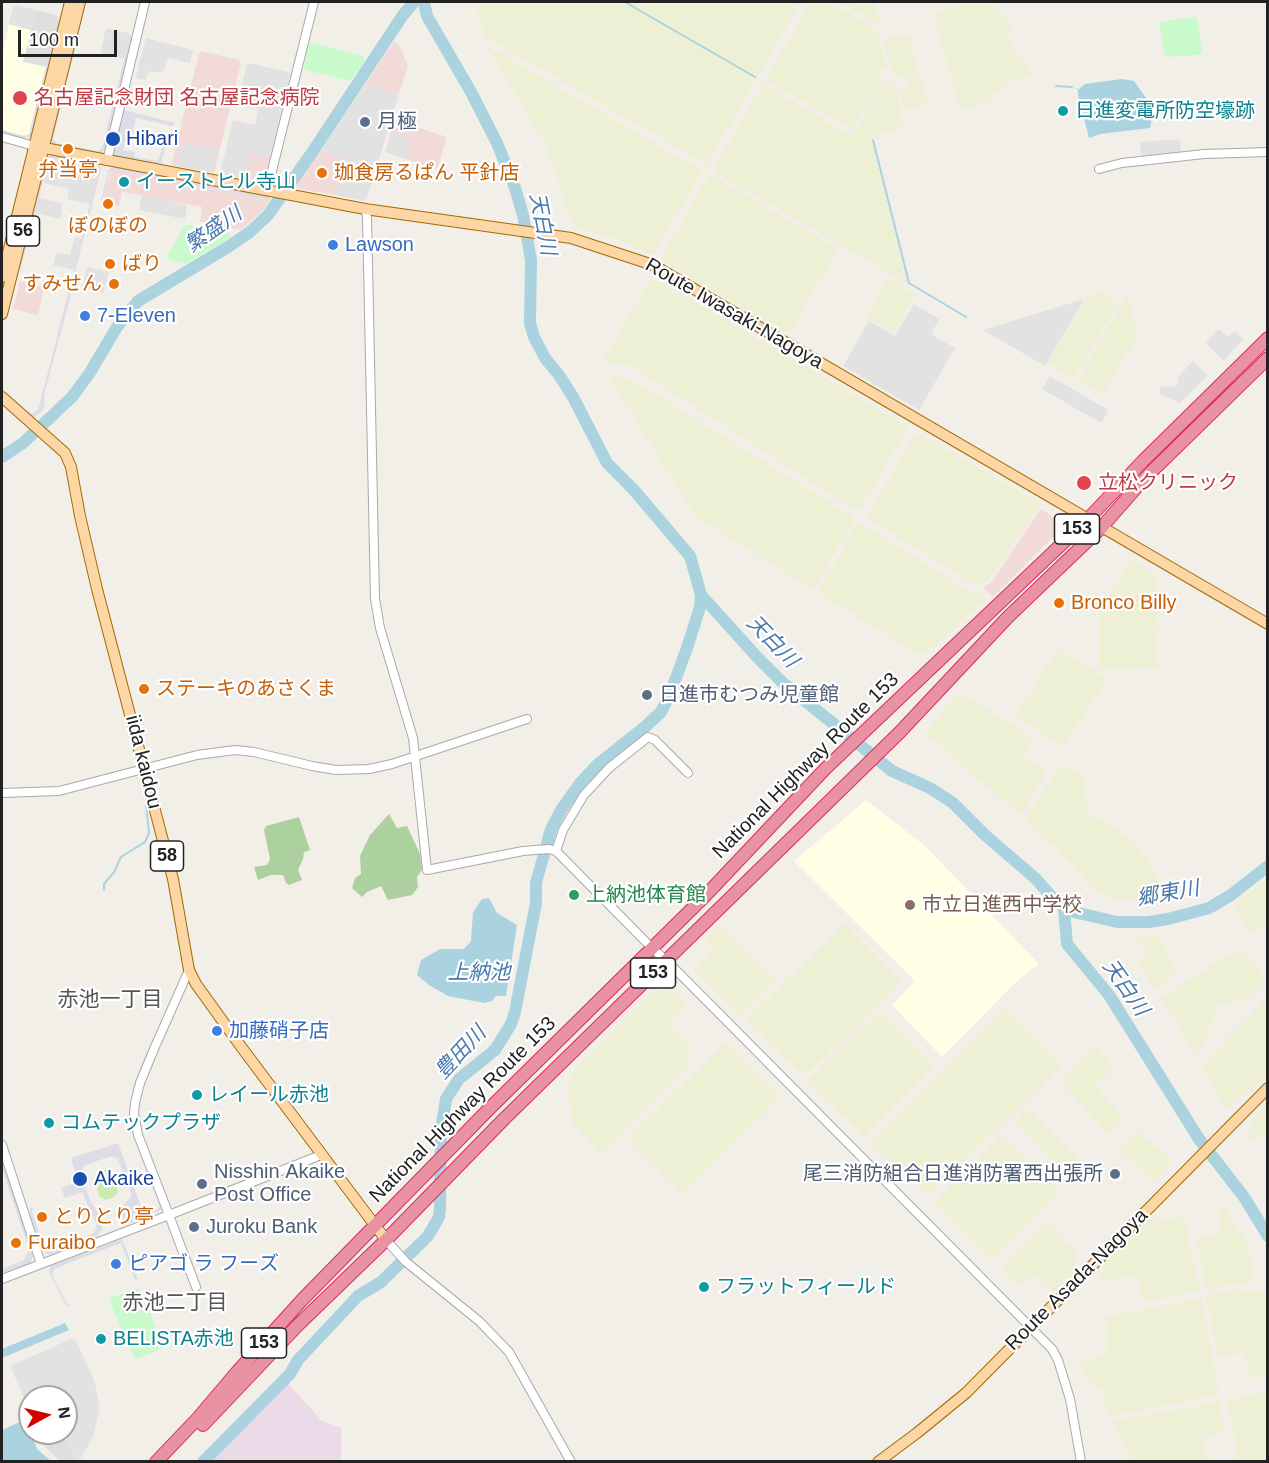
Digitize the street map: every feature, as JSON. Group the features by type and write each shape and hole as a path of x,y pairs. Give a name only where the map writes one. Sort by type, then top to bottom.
{"highway":[{"name":"National Highway Route 153","path":"156,1461 198,1418 302,1300 653,949 826,768 1087,520 1143,461 1268,338"},
{"name":"National Highway Route 153","path":"167,1461 297,1326 387,1242 460,1164 900,732 1008,617 1101,528 1144,479 1268,358"}],"main road":[{"name":"56","path":"2,314 70,2"},
{"name":"56","path":"2,277 80,2"},
{"name":"Route Iwasaki-Nagoya","path":"38,147 365,209 571,238 653,265 1268,624"},
{"name":"iida kaidou","path":"2,397 65,453 71,467 97,589 173,879 189,970 196,984 242,1048 387,1242"},
{"name":"Route Asada-Nagoya","path":"878,1461 918,1433 966,1393 1268,1088"}],"street":[{"path":"107,161 145,2"},
{"path":"278,193 314,2"},
{"path":"2,137 38,147"},
{"path":"1099,169 1122,163 1195,155 1268,152"},
{"path":"365,209 375,599 380,628 407,713 416,756 427,870 549,850 584,795 609,768 648,737 655,740 688,773"},
{"path":"2,793 58,791 212,752 235,750 336,770 369,769 393,764 527,719"},
{"path":"549,850 666,960 1052,1349 1058,1360 1070,1398 1082,1461"},
{"path":"189,970 140,1083 134,1113 138,1135 196,1287"},
{"path":"2,1145 41,1264"},
{"path":"2,1279 321,1155"},
{"path":"387,1242 406,1262 458,1302 509,1352 572,1461"}],"shaded area":[{"path":"478,2 801,2 707,165 492,41 486,42 478,13"},
{"path":"811,2 829,2 877,31 888,68 880,71 882,81 852,129 765,80"},
{"path":"839,2 875,2 881,23 878,24"},
{"path":"966,2 995,4 1013,30 1007,34 1032,76 1015,80 991,94 992,101 960,110 933,13"},
{"path":"17,5 36,10 31,30 9,24 13,7"},
{"path":"36,10 56,15 58,18 46,67 23,62"},
{"path":"56,15 61,20 32,137 22,138 2,133 2,130 24,136 29,134 58,18"},
{"path":"80,22 83,22 53,139 56,143 97,151 102,148 130,36 128,33 132,37 106,147 101,154 50,142"},
{"name":"名古屋記念財団 名古屋記念病院","path":"9,24 31,30 23,62 46,67 29,134 24,136 2,130 2,58"},
{"path":"106,28 128,33 130,36 124,58 100,53"},
{"path":"898,35 909,36 928,103 904,110 899,92 911,89 907,75 895,78 883,40"},
{"path":"146,38 193,50 190,63 168,58 163,73 149,71 146,80 136,78"},
{"path":"394,41 399,45 408,66 399,94 366,83"},
{"path":"487,47 703,171 652,255 616,239 578,229 564,205 560,185 543,141"},
{"path":"201,51 239,60 241,63 214,173 171,165"},
{"path":"249,63 288,72 290,75 270,158 251,154 244,179 220,174 233,120 255,125 258,110 237,105"},
{"path":"893,81 905,127 871,138 907,284 716,173 714,168 763,84 850,135 854,133 882,85"},
{"name":"月極","path":"366,83 399,94 366,201 335,195 346,159 321,150"},
{"path":"124,110 175,123 173,126 136,118 132,135 125,141 123,150 135,152 134,157 156,161 159,159 162,147 165,148 161,163 158,165 113,155"},
{"path":"395,120 447,137 437,169 385,152"},
{"path":"391,132 412,139 405,159 385,152"},
{"path":"1180,139 1181,152 1141,156 1140,142"},
{"path":"183,142 219,150 213,172 182,166 183,162 179,160"},
{"path":"321,150 346,159 335,195 295,188"},
{"path":"251,153 270,158 265,179 261,182 244,179"},
{"path":"47,156 95,163 101,169 72,284 68,284 71,282 98,171 95,166 54,158 48,162 21,268 23,271 18,268"},
{"path":"55,158 74,163 72,174 75,163 90,166 87,177 96,179 91,204 67,199 69,189 44,183 49,162"},
{"path":"113,167 266,195 271,200 114,170 109,173 104,204 101,201 108,170"},
{"path":"114,170 271,200 241,230 200,222 202,207 122,192 119,206 104,204 110,173"},
{"path":"713,176 838,249 788,335 664,263 661,258 708,177"},
{"path":"142,195 187,205 185,219 139,210"},
{"path":"38,198 63,203 60,219 35,213"},
{"path":"75,237 82,239 74,270 53,265 56,252 70,255"},
{"path":"87,267 109,272 103,293 84,288"},
{"path":"888,278 915,295 893,332 866,316"},
{"path":"655,279 905,425 907,430 861,508 856,511 637,370 629,366 604,362 603,360 649,281"},
{"path":"20,281 44,287 38,315 13,309"},
{"path":"67,291 71,294 44,396 45,406 33,418 2,393 2,389 31,414 38,410"},
{"path":"1100,293 1118,303 1074,379 1048,363 1086,297"},
{"path":"1127,294 1138,335 1102,395 1078,380"},
{"path":"1084,299 1045,366 983,330"},
{"path":"914,304 939,319 931,334 955,348 919,410 843,366 869,321 895,336"},
{"path":"1219,329 1228,337 1235,331 1243,339 1224,361 1206,343"},
{"path":"1193,361 1208,375 1180,403 1159,394 1160,386 1175,387 1179,383 1177,378"},
{"path":"1050,376 1108,410 1101,423 1042,389"},
{"path":"621,377 636,382 852,516 853,521 813,590 695,516 609,378"},
{"path":"920,434 1041,504 989,579 978,587 870,520 868,514 914,437"},
{"path":"1041,509 1065,525 993,597 983,588 992,582"},
{"path":"862,523 985,601 921,656 818,593 857,524"},
{"path":"1130,560 1158,575 1157,593 1117,581"},
{"path":"1117,582 1157,594 1158,631 1099,614"},
{"path":"1100,616 1158,633 1158,668 1103,669 1099,665"},
{"path":"1058,648 1107,679 1063,747 1015,716"},
{"path":"963,694 1035,739 1022,756 1047,772 1021,816 925,733 955,697"},
{"path":"1062,763 1083,775 1087,808 1091,815 1116,829 1140,849 1169,894 1115,900 1107,898 1025,819"},
{"name":"市立日進西中学校","path":"866,800 925,846 1039,964 1016,982 942,1057 892,1005 915,981 794,861"},
{"path":"1267,878 1267,922 1251,934 1235,905"},
{"path":"845,923 901,982 804,1076 746,1020"},
{"path":"720,924 777,981 740,1016 694,970 714,950 704,940"},
{"path":"1157,934 1178,972 1155,989 1138,961 1147,956 1135,936"},
{"path":"1237,949 1247,955 1251,963 1257,962 1264,977 1263,984 1242,1003 1233,1001 1216,1007 1217,1014 1211,1016 1213,1023 1206,1026 1210,1036 1195,1053 1161,998"},
{"path":"673,990 687,1006 670,1024 693,1048 686,1056 693,1063 602,1153 573,1124 566,1084 571,1079 569,1075 654,991"},
{"path":"1267,998 1267,1077 1252,1092 1250,1088 1227,1110 1201,1066"},
{"path":"1005,1008 1062,1065 929,1196 871,1142"},
{"path":"880,1011 934,1065 864,1136 807,1081"},
{"path":"726,1042 781,1097 683,1194 628,1138"},
{"path":"1096,1044 1111,1065 1110,1073 1095,1086 1124,1118 1109,1135 1060,1081"},
{"path":"145,1050 149,1055 132,1104 162,1208 131,1223 122,1222 118,1217 118,1211 131,1197 131,1193 118,1159 109,1157 85,1165 81,1171 82,1176 91,1203 97,1210 102,1230 96,1237 52,1254 46,1254 41,1250 29,1209 33,1207 32,1211 43,1245 52,1249 94,1233 97,1226 82,1192 65,1198 61,1188 78,1182 71,1158 118,1143 143,1212 158,1209 160,1204 134,1137 129,1115 133,1087 146,1053"},
{"path":"1267,1105 1267,1135 1254,1140 1247,1137 1253,1125 1252,1121"},
{"path":"1028,1108 1085,1165 1072,1180 1015,1121"},
{"path":"1137,1131 1172,1161 1153,1182 1119,1149"},
{"path":"1001,1135 1060,1191 990,1260 934,1202"},
{"path":"2,1157 33,1256 30,1263 2,1273 2,1269 24,1260 29,1250 2,1168"},
{"path":"1224,1207 1247,1242 1254,1280 1206,1290 1196,1239 1222,1234 1218,1209"},
{"path":"1154,1215 1155,1222 1184,1217 1200,1291 1143,1302 1137,1275 1101,1281 1102,1266 1106,1260"},
{"path":"1045,1223 1075,1251 1074,1272 1054,1292 1033,1273 1018,1288 1000,1268"},
{"path":"122,1239 138,1279 135,1280 121,1243 54,1269 52,1275 67,1304 71,1305 66,1306 49,1272 50,1266"},
{"path":"1236,1289 1267,1292 1267,1376 1251,1379 1245,1352 1219,1358 1206,1296"},
{"path":"1202,1298 1219,1395 1107,1417 1101,1388 1095,1389 1080,1368 1081,1360 1106,1354 1107,1317"},
{"path":"71,1339 76,1340 94,1380 100,1407 93,1437 79,1461 70,1445 78,1445 78,1385 18,1385 11,1368 12,1365"},
{"path":"286,1381 322,1421 341,1428 341,1461 206,1462"},
{"path":"1267,1392 1267,1461 1239,1461 1227,1400"},
{"path":"1220,1402 1225,1432 1203,1436 1208,1461 1131,1461 1113,1421"},
{"path":"45,1445 69,1445 78,1461 60,1461"}],"green space":[{"path":"1195,17 1198,21 1202,52 1199,55 1165,57 1159,22"},
{"path":"312,43 363,56 365,61 350,81 305,70 309,45"},
{"path":"185,226 229,233 230,238 186,264 169,260 167,255"},
{"path":"389,814 397,828 407,826 420,854 422,870 417,877 418,887 412,895 388,900 381,886 367,892 362,897 352,888 355,878 361,874 360,856 370,835"},
{"path":"299,817 310,850 304,852 298,870 302,880 289,885 283,875 271,875 258,880 254,867 267,865 270,859 264,830 266,826"},
{"path":"107,1169 113,1173 118,1192 113,1198 105,1200 99,1196 95,1177 100,1171"},
{"path":"136,1288 140,1290 148,1306 163,1347 137,1359 134,1358 110,1302 110,1298"}],"water":[{"path":"1122,79 1134,81 1154,109 1150,128 1100,134 1089,138 1078,90 1074,88 1079,89 1085,84"},
{"name":"上納池","path":"489,898 497,913 517,925 506,996 496,996 492,1001 484,1003 448,996 417,975 421,960 440,949 464,949 471,941 473,912 482,899"},
{"path":"65,1323 69,1330 2,1358 2,1349"},
{"path":"18,1423 18,1445 36,1445 51,1461 2,1461 2,1430"}],"waterway":[{"name":"繁盛川","path":"2,457 23,443 72,397 89,374 117,327 138,301 228,247 250,232 268,215 414,2"},
{"name":"天白川","path":"424,2 427,16 471,92 497,143 515,188 523,215 531,260 530,323 534,337 545,358 573,397 607,463 633,489 690,556 701,595 757,657 783,683 892,771 930,788 953,803 985,835 1035,878 1064,908 1117,922 1149,922 1168,919 1209,908 1231,895 1268,866"},
{"path":"625,2 755,77"},
{"path":"1056,86 1072,87"},
{"path":"873,140 909,283 966,317"},
{"name":"豊田川","path":"203,1462 290,1374 298,1360 358,1296 381,1282 428,1236 439,1217 441,1130 446,1099 459,1079 495,1050 511,1024 536,903 536,883 551,829 581,782 597,765 661,712 687,648 700,607 701,595"},
{"path":"104,890 104,884 114,872 121,857 145,842 149,833 146,804 150,802"},
{"name":"天白川","path":"1064,908 1067,944 1109,995 1199,1139 1244,1197 1268,1236"}],"place":[{"name":"名古屋記念財団 名古屋記念病院","path":"20,98"},
{"name":"日進変電所防空壕跡","path":"1063,111"},
{"name":"月極","path":"365,122"},
{"name":"Hibari","path":"113,139"},
{"name":"弁当亭","path":"68,149"},
{"name":"珈食房るぱん 平針店","path":"322,173"},
{"name":"イーストヒル寺山","path":"124,182"},
{"name":"ぼのぼの","path":"108,204"},
{"name":"Lawson","path":"333,245"},
{"name":"ばり","path":"110,264"},
{"name":"すみせん","path":"114,284"},
{"name":"7-Eleven","path":"85,316"},
{"name":"立松クリニック","path":"1084,483"},
{"name":"Bronco Billy","path":"1059,603"},
{"name":"ステーキのあさくま","path":"144,689"},
{"name":"日進市むつみ児童館","path":"647,695"},
{"name":"上納池体育館","path":"574,895"},
{"name":"市立日進西中学校","path":"910,905"},
{"name":"加藤硝子店","path":"217,1031"},
{"name":"レイール赤池","path":"197,1095"},
{"name":"コムテックプラザ","path":"49,1123"},
{"name":"尾三消防組合日進消防署西出張所","path":"1115,1174"},
{"name":"Akaike","path":"80,1179"},
{"name":"Nisshin Akaike Post Office","path":"202,1184"},
{"name":"とりとり亭","path":"42,1217"},
{"name":"Juroku Bank","path":"194,1227"},
{"name":"Furaibo","path":"16,1243"},
{"name":"ピアゴ ラ フーズ","path":"116,1264"},
{"name":"フラットフィールド","path":"704,1287"},
{"name":"BELISTA赤池","path":"101,1339"}],"district":[{"name":"赤池一丁目","path":"110,1000"},
{"name":"赤池二丁目","path":"175,1303"}],"water label":[{"name":"郷東川","path":"1168,894"}]}
